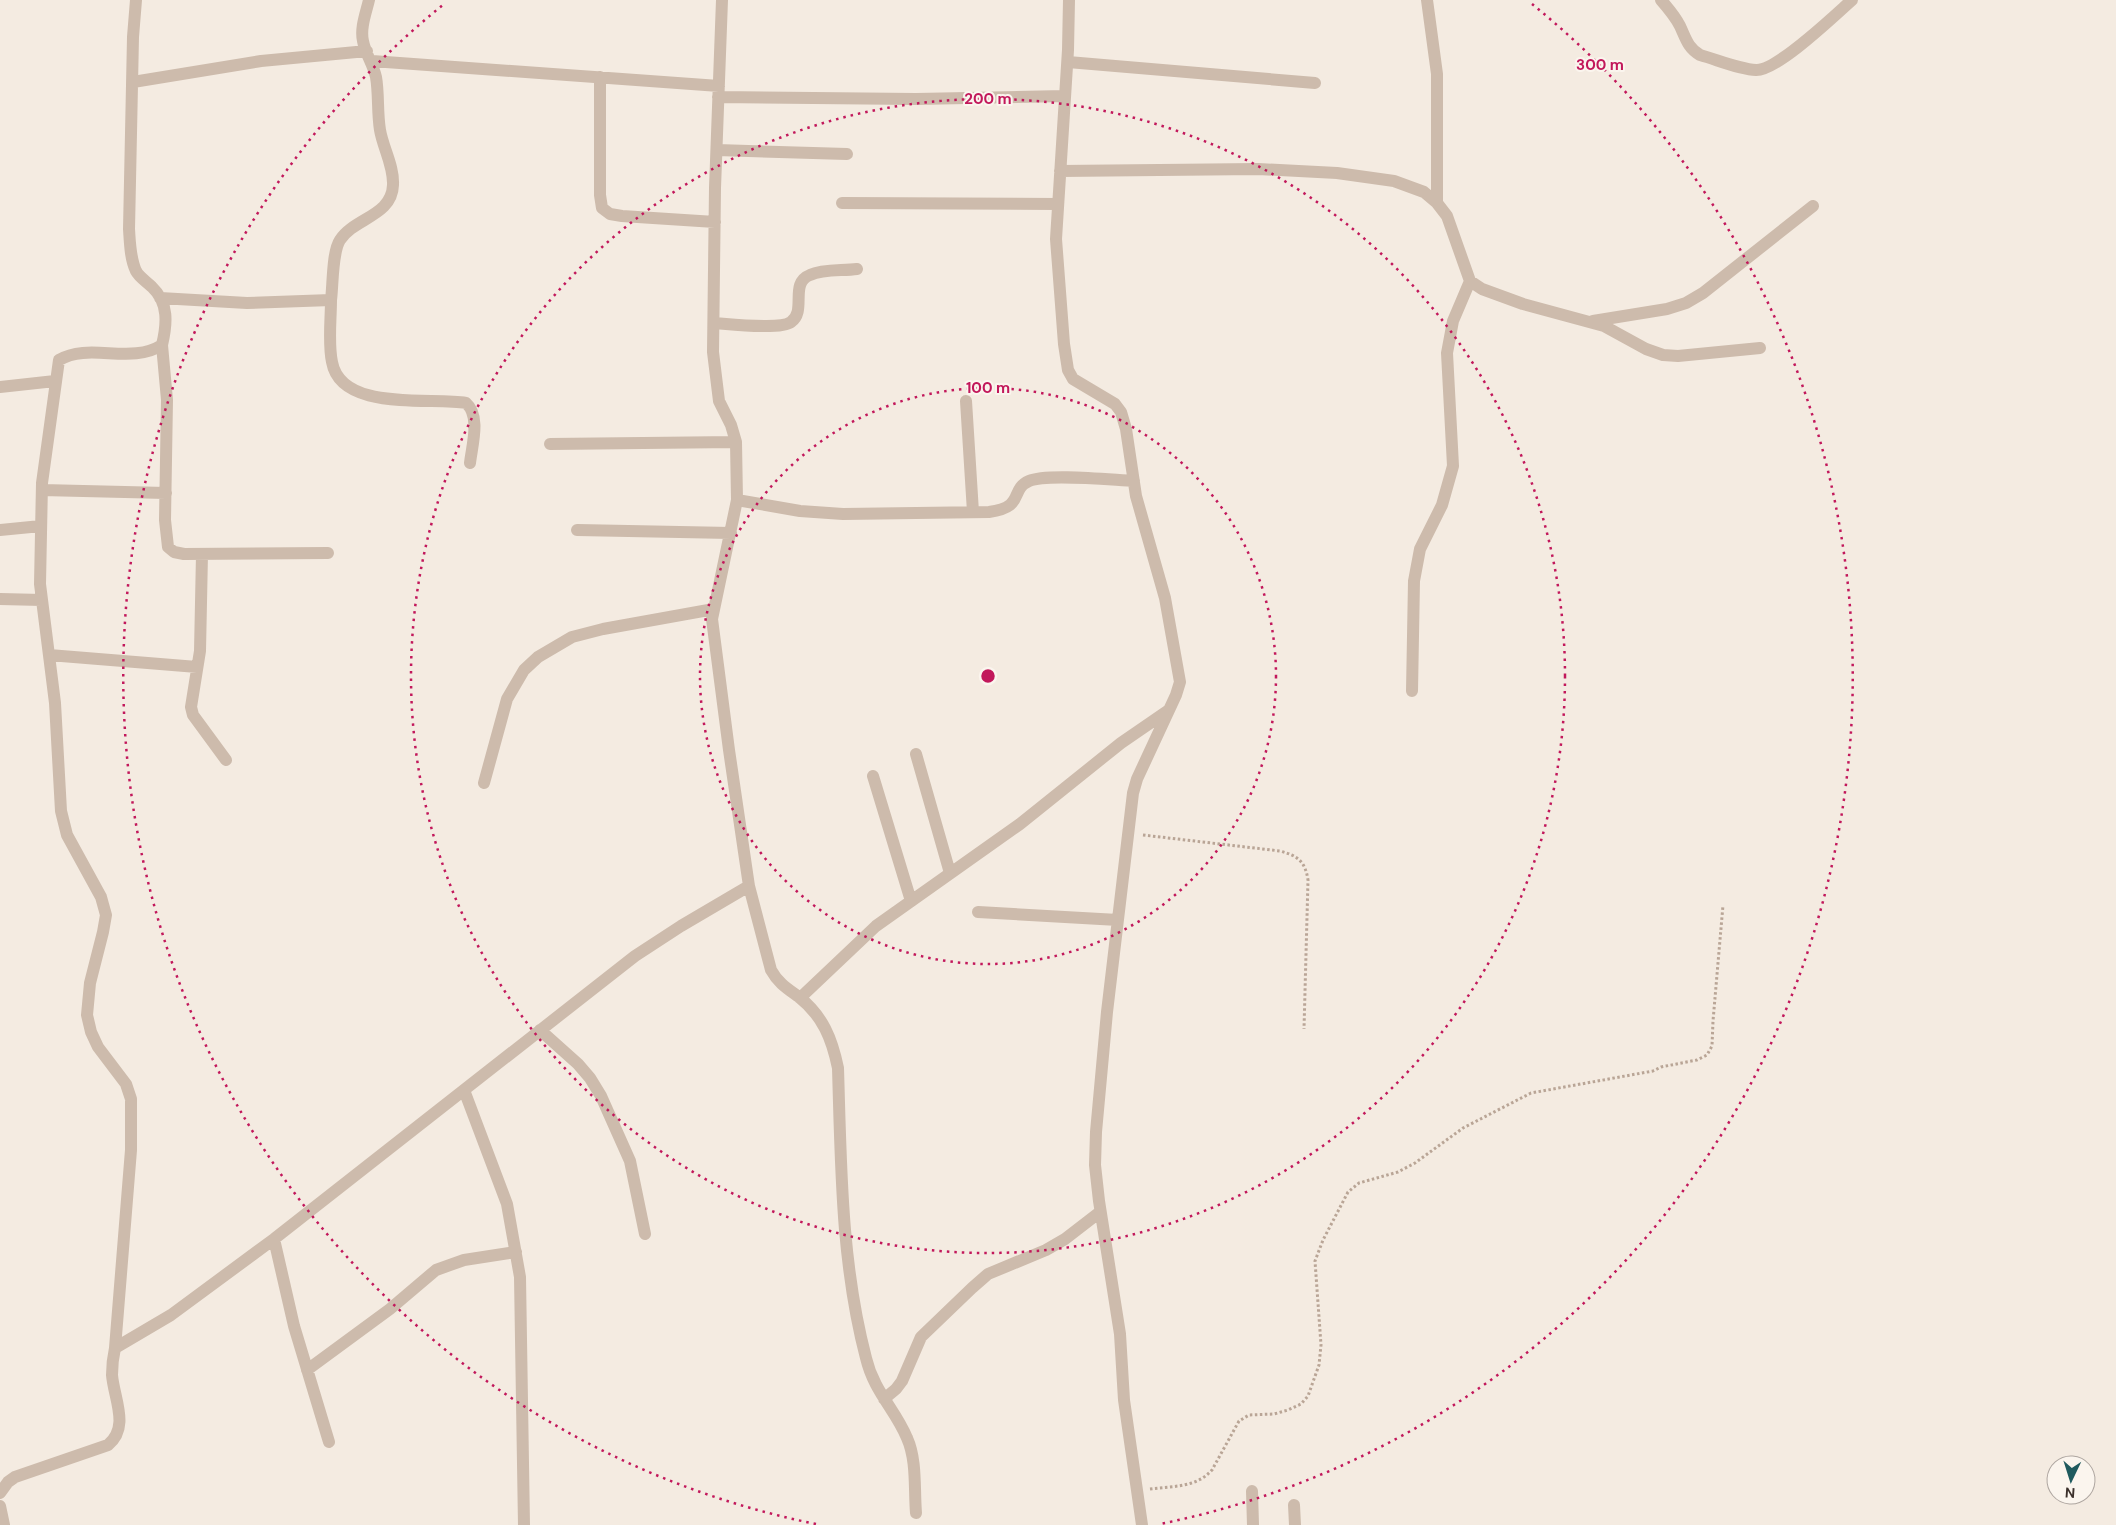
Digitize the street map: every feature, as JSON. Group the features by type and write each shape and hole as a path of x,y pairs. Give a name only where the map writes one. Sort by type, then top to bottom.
{"street":[{"path":"136,0 128,229 132,260 137,273 155,290 164,303 166,317 162,345 167,400 166,538 168,547 174,552 184,554 328,553"},
{"path":"369,0 362,34 363,43 376,78 380,130 392,172 392,196 380,210 345,234 338,242 331,300 332,362 336,373 356,391 369,397 384,400 466,403 472,408 474,420 470,464"},
{"path":"722,0 718,91 714,323 716,387 719,401 731,425 736,442 737,500 714,610 713,634 749,886 771,970 776,980 800,998 821,1019 833,1044 838,1068 844,1233 855,1308 873,1383 907,1437 912,1451 916,1513"},
{"path":"1069,0 1068,62 1056,239 1064,344 1068,370 1074,378 1114,404 1121,412 1126,429 1136,496 1165,598 1180,682 1176,695 1137,779 1133,793 1107,1012 1096,1132 1095,1165 1100,1212 1120,1334 1124,1400 1142,1525"},
{"path":"1427,0 1437,74 1438,203"},
{"path":"1661,0 1672,13 1685,41 1692,51 1700,55 1758,70 1771,66 1792,51 1852,0"},
{"path":"133,82 253,62 369,56 718,91 916,99 1065,96"},
{"path":"1068,62 1315,83"},
{"path":"600,78 600,195 602,208 610,214 622,216 715,222"},
{"path":"717,150 847,154"},
{"path":"1060,171 1258,169 1337,173 1394,181 1424,192 1438,203 1447,216 1470,281 1482,289 1523,304 1615,331 1638,346 1663,355 1678,356 1760,348"},
{"path":"842,203 1058,204"},
{"path":"1588,322 1667,309 1686,303 1813,206"},
{"path":"714,323 785,325 792,322 796,315 802,279 811,274 857,269"},
{"path":"1412,691 1414,581 1420,549 1442,505 1453,466 1447,353 1453,321 1470,281"},
{"path":"160,298 247,304 331,300"},
{"path":"0,1493 8,1482 15,1477 108,1445 116,1438 120,1422 113,1377 131,1150 130,1099 126,1084 98,1047 91,1032 87,1015 90,983 106,915 101,897 66,835 61,811 55,703 40,584 42,490 59,360 67,355 151,352 162,345"},
{"path":"0,387 55,381"},
{"path":"966,402 973,512"},
{"path":"550,444 736,442"},
{"path":"737,500 800,510 843,514 973,512 1004,510 1012,505 1022,488 1029,481 1044,478 1134,481"},
{"path":"42,490 166,493"},
{"path":"0,530 41,526"},
{"path":"576,530 731,533"},
{"path":"202,554 202,626 191,707 192,715 226,760"},
{"path":"0,599 42,600"},
{"path":"484,783 507,699 524,670 538,658 572,637 603,629 714,610"},
{"path":"49,655 197,668"},
{"path":"800,998 876,926 1020,824 1121,743 1169,710"},
{"path":"916,754 950,873"},
{"path":"873,776 911,901"},
{"path":"115,1348 171,1315 274,1239 635,956 749,886"},
{"path":"978,912 1118,920"},
{"path":"540,1030 578,1064 590,1078 601,1096 630,1161 645,1234"},
{"path":"464,1090 507,1204 520,1277 524,1525"},
{"path":"884,1399 896,1389 902,1380 921,1337 988,1274 1046,1250 1066,1239 1100,1212"},
{"path":"274,1239 284,1288 329,1442"},
{"path":"307,1370 396,1305 436,1270 464,1260 516,1252"},
{"path":"1252,1491 1254,1525"},
{"path":"1294,1505 1294,1525"},
{"path":"0,1506 4,1525"}],"path":[{"path":"1127,833 1280,852 1294,855 1302,861 1308,880 1304,1029"},
{"path":"1137,1491 1194,1484 1206,1477 1212,1470 1238,1421 1249,1415 1274,1414 1288,1410 1301,1404 1308,1396 1319,1365 1321,1346 1315,1261 1323,1240 1348,1192 1359,1183 1398,1172 1415,1163 1463,1128 1531,1093 1653,1071 1661,1067 1697,1060 1707,1055 1712,1046 1723,904"}]}
